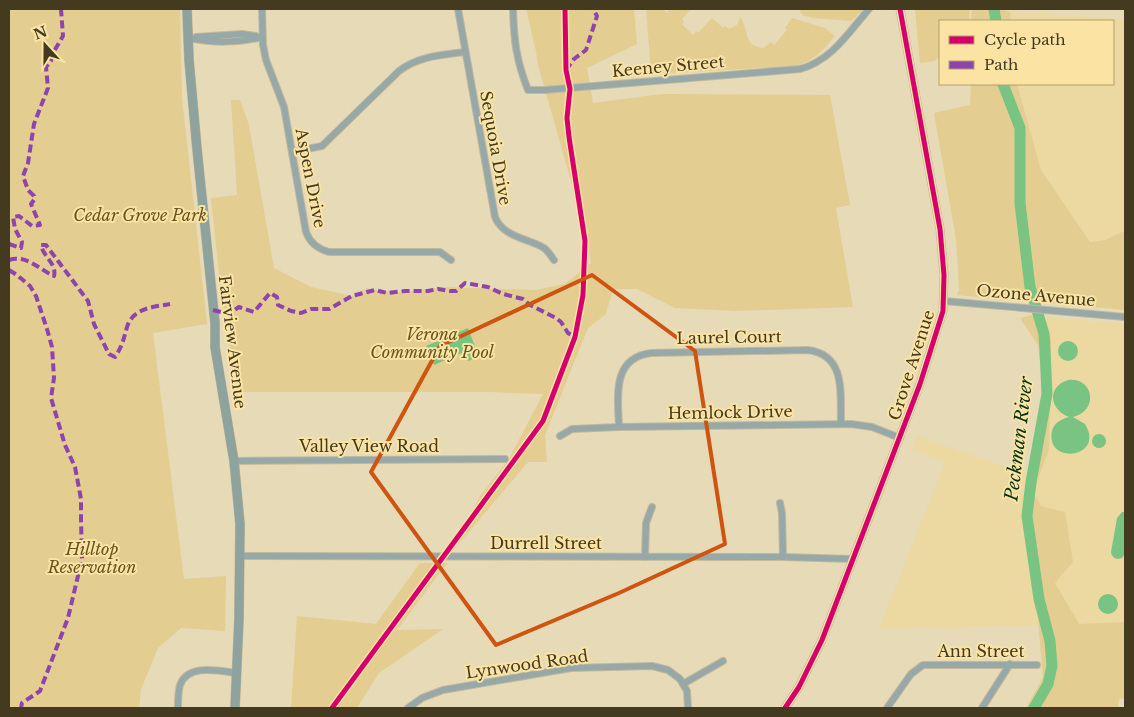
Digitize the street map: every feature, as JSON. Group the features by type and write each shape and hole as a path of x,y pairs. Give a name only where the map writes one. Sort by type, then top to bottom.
{"main road":[{"name":"Fairview Avenue","path":"187,9 202,205 215,323 214,347 234,460 240,524 235,708"}],"street":[{"name":"Aspen Drive","path":"262,9 262,37 266,60 284,108 306,232 310,241 317,247 329,252 440,252 450,260"},
{"name":"Sequoia Drive","path":"458,9 496,221 506,232 545,249 554,260"},
{"name":"Keeney Street","path":"513,9 514,42 524,80 528,90 545,90 806,68 819,62 831,53 869,9"},
{"name":"Grove Avenue","path":"785,708 799,687 822,640 900,438 934,345 941,320 944,301 943,250 900,9"},
{"path":"188,38 242,34 262,37"},
{"path":"292,152 322,146 399,71 409,64 426,58 465,52"},
{"name":"Ozone Avenue","path":"944,301 1125,317"},
{"name":"Laurel Court","path":"619,427 618,386 620,376 629,362 641,355 651,353 798,350 819,352 835,366 840,381 841,424"},
{"name":"Hemlock Drive","path":"560,436 572,429 841,424 864,425 900,438"},
{"name":"Valley View Road","path":"234,460 505,459"},
{"path":"780,503 783,557"},
{"path":"645,557 646,523 652,507"},
{"name":"Durrell Street","path":"240,556 783,557 853,559"},
{"path":"688,708 688,695 683,684 723,661"},
{"path":"982,708 1010,664"},
{"name":"Ann Street","path":"887,708 910,674 923,665 1037,665"},
{"name":"Lynwood Road","path":"408,708 422,698 444,690 571,668 658,666 672,672 683,684"},
{"path":"178,708 180,684 190,673 201,670 236,673"}],"highlighted area":[{"path":"592,275 695,351 725,544 619,593 496,645 371,472 440,346"}],"shaded area":[{"path":"1010,12 1125,19 1125,231 1105,240 1090,242 1041,170 1017,85 1114,85 1114,20 1011,20"},
{"path":"1042,317 1125,324 1125,622 1079,624 1055,583 1041,506 1033,493 1049,449"},
{"path":"468,328 479,357 468,361 464,352 434,365 426,346"},
{"path":"1064,341 1072,341 1078,347 1078,355 1072,361 1064,361 1058,355 1058,347"},
{"path":"1068,380 1077,380 1083,384 1088,389 1090,395 1090,402 1087,408 1081,414 1073,417 1085,424 1089,435 1088,444 1082,450 1074,453 1065,453 1057,449 1052,442 1054,426 1061,420 1069,417 1058,409 1053,398 1054,393 1061,383"},
{"path":"1096,434 1102,434 1106,441 1102,448 1096,448 1092,444 1092,438"},
{"path":"917,436 1029,475 1040,615 1039,625 879,629 945,463 912,448"},
{"path":"1122,512 1125,512 1125,554 1122,558 1118,559 1113,557 1111,552 1117,518"},
{"path":"1108,594 1115,597 1118,604 1115,611 1108,614 1101,611 1098,604 1101,597"}],"green space":[{"name":"Hilltop Reservation","path":"9,9 180,9 182,98 207,324 153,333 184,579 226,576 225,631 181,628 158,648 141,689 139,708 9,708"},
{"name":"Verona Community Pool","path":"526,9 634,9 637,44 587,68 593,103 662,94 830,95 850,205 836,208 853,307 737,311 675,308 637,289 613,289 606,314 588,328 545,435 547,462 528,462 451,553 479,498 509,459 543,394 490,392 237,392 220,282 211,198 237,195 231,100 240,100 249,125 274,268 311,287 352,296 367,288 394,293 443,287 535,290 565,284 591,263 585,230 538,65"},
{"path":"646,9 663,9 667,13 670,9 672,11 674,9 691,9 682,19 684,22 682,24 693,35 696,31 698,33 712,18 723,28 725,26 729,29 737,25 740,17 749,41 757,47 764,48 771,42 774,45 787,30 785,28 792,18 825,28 835,36 818,54 796,66 654,74 651,71"},
{"path":"801,9 864,9 851,21 813,18 802,15"},
{"path":"915,9 970,9 969,20 939,20 939,58 934,61 920,63"},
{"path":"972,9 999,9 1010,12 1011,20 971,20"},
{"path":"971,85 1017,85 1041,170 1090,242 1105,240 1125,231 1125,310 957,295 959,290 956,239 934,113 970,105"},
{"path":"1041,313 1051,338 1049,449 1033,493 1041,506 1065,512 1073,562 1055,583 1079,624 1125,622 1125,698 1119,699 1118,708 1026,708 1043,677 1038,621 1039,611 1023,511 1028,471 1043,391 1038,345 1020,318"},
{"path":"420,563 447,563 397,630 443,629 379,673 357,708 291,708 297,616 376,624"}],"waterway":[{"name":"Peckman River","path":"994,9 996,20"},
{"name":"Peckman River","path":"1003,85 1020,128 1020,203 1030,287 1044,334 1045,350 1047,394 1031,482 1027,516 1039,599 1050,641 1052,666 1048,684 1034,708"}],"marked path":[{"path":"9,244 21,248 22,242 15,229 13,217 19,216 32,226 40,225 31,204 34,196 28,190 23,176 28,163 34,124 48,88 46,67 63,36 61,9"},
{"path":"566,70 574,59 586,50 597,16 593,9"},
{"path":"9,260 21,259 27,261 54,276 54,268 41,245 46,245 88,301 94,324 109,354 115,357 127,327 134,316 144,310 170,304"},
{"path":"9,270 30,286 36,296 47,329 52,347 54,378 51,398 65,445 75,467 81,499 82,559 68,618 40,691 22,703 21,708"},
{"path":"213,310 229,314 239,307 254,312 270,293 277,297 278,305 301,313 311,309 329,309 352,296 375,290 387,293 438,289 456,291 465,283 488,287 503,294 523,299 530,305 556,318 568,333 575,337"}],"cycle path":[{"path":"332,708 543,421 575,337 583,295 585,241 567,118 570,89 566,70 565,9"},
{"path":"785,708 799,687 822,640 920,384 943,311 944,275 940,229 900,9"}],"park label":[{"name":"Cedar Grove Park","path":"140,215"}]}
